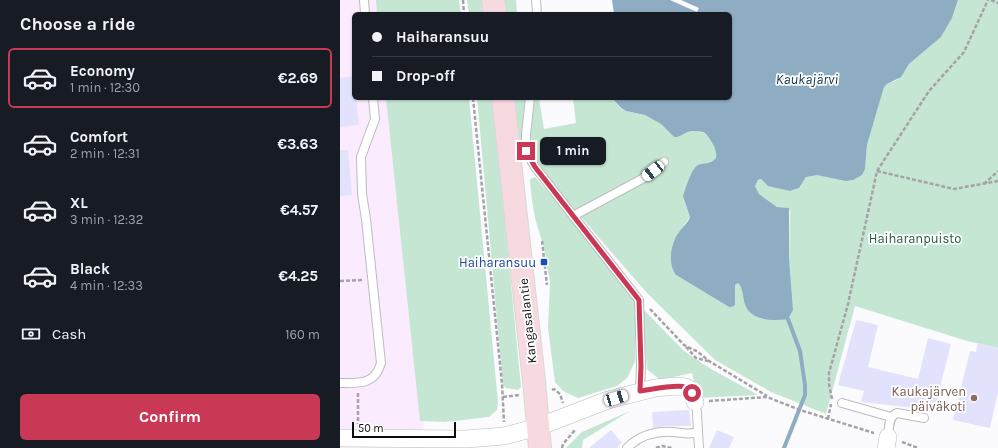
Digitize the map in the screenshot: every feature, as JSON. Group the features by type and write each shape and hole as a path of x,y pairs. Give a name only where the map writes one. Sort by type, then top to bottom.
{"main road":[{"path":"493,0 495,12"},
{"name":"Kangasalantie","path":"503,100 539,437"}],"street":[{"path":"340,438 466,439 504,436 539,437 608,400 640,391 655,388 682,386 690,390 695,402"}],"lane":[{"path":"364,0 365,12"},
{"path":"536,0 537,12"},
{"path":"340,383 363,383 372,379 379,371 381,363 362,194 361,157 374,119 373,100"},
{"path":"530,100 526,134 526,151 535,167 639,300 641,366 640,391"},
{"path":"573,216 642,179 664,162"},
{"path":"695,402 699,448"},
{"path":"842,403 891,417"},
{"path":"887,443 891,417 897,413 924,418"},
{"path":"627,448 634,441 650,434 671,432 691,434 698,432"}],"path":[{"path":"463,0 464,12"},
{"path":"828,419 832,401 829,373 848,304 877,171 929,91 964,52 988,0"},
{"path":"991,0 998,3"},
{"path":"473,100 502,384 504,436"},
{"path":"877,171 954,189 998,181"},
{"path":"983,184 998,171"},
{"path":"542,242 547,285"},
{"path":"340,282 372,279"},
{"path":"639,300 647,306 696,358 709,361"},
{"path":"684,345 698,352 709,361 767,397 828,419 887,443 918,448"},
{"path":"357,383 358,438"},
{"path":"695,402 767,397"},
{"path":"562,448 563,444 573,431 580,427"},
{"path":"656,448 662,446 672,448"}],"shaded area":[{"path":"340,0 386,0 387,12 352,12 352,100 396,100 425,358 423,448 340,448"}],"green space":[{"path":"376,0 459,0 461,12 377,12"},
{"path":"467,0 483,0 484,12 469,12"},
{"path":"504,0 516,0 517,12 505,12"},
{"name":"Haiharanpuisto","path":"958,0 998,0 998,348 967,341 855,306 826,414 771,392 715,360 647,293 548,179 531,150 531,130 535,100 539,100 544,129 576,123 573,100 614,100 621,109 645,115 661,124 674,137 691,131 700,131 707,135 716,149 716,157 711,162 699,165 691,175 683,196 690,217 678,233 676,275 729,307 735,305 735,285 738,283 741,288 746,307 758,317 789,259 790,212 789,208 777,207 759,194 755,186 758,180 761,179 767,185 790,191 799,188 806,177 865,169 867,145 884,87 887,84 897,80 909,64 941,37 952,18"},
{"path":"386,100 469,100 498,402 497,410 489,417 445,422 420,421"},
{"path":"477,100 493,100 521,387 518,390 506,388 503,385"},
{"path":"513,100 525,100 520,147 523,172 521,176"},
{"path":"535,177 578,227 635,299 635,362 627,378 617,386 578,398 563,391 555,382 548,328 550,282 547,266 549,266 548,258 546,258 536,222 531,194 530,179"},
{"path":"642,308 684,351 706,366 758,395 698,398 692,373 660,380 647,369"},
{"path":"630,411 583,440 582,448 566,448 582,432"}],"water":[{"name":"Kaukajärvi","path":"605,0 958,0 952,18 941,37 909,64 901,77 884,87 867,145 865,169 862,175 853,180 846,181 817,175 806,177 799,188 790,191 768,186 761,179 758,180 755,186 759,194 777,207 789,208 789,259 793,310 788,319 765,319 749,312 738,283 735,285 735,305 729,307 676,275 673,270 671,259 672,247 680,230 690,217 683,196 695,167 713,161 716,156 715,149 711,140 703,132 691,131 674,137 661,124 645,115 626,111 614,100 732,100 732,12 606,12"}],"pier":[{"path":"603,0 612,0 614,12 605,12"},
{"path":"670,0 681,0 699,8 697,12"}],"building":[{"path":"352,76 352,100 356,100 359,125 340,127 340,78"},
{"path":"340,150 348,150 352,195 340,196"},
{"path":"856,320 878,325 868,367 918,379 928,338 951,344 934,410 861,402 864,391 838,385"},
{"path":"978,343 998,348 998,392 990,428 953,420 970,351 976,352"},
{"path":"689,410 691,426 666,426 653,428 652,412"},
{"path":"611,430 622,443 617,448 589,448"},
{"path":"717,430 734,437 729,448 709,448"}],"waterway":[{"path":"784,448 805,395 800,351 788,319"}],"place":[{"name":"Haiharansuu","path":"544,262"},
{"name":"Kaukajärven päiväkoti","path":"974,398"}],"route":[{"path":"526,151 535,167 639,300 641,366 640,391 655,388 682,386 686,387 692,393"}]}
